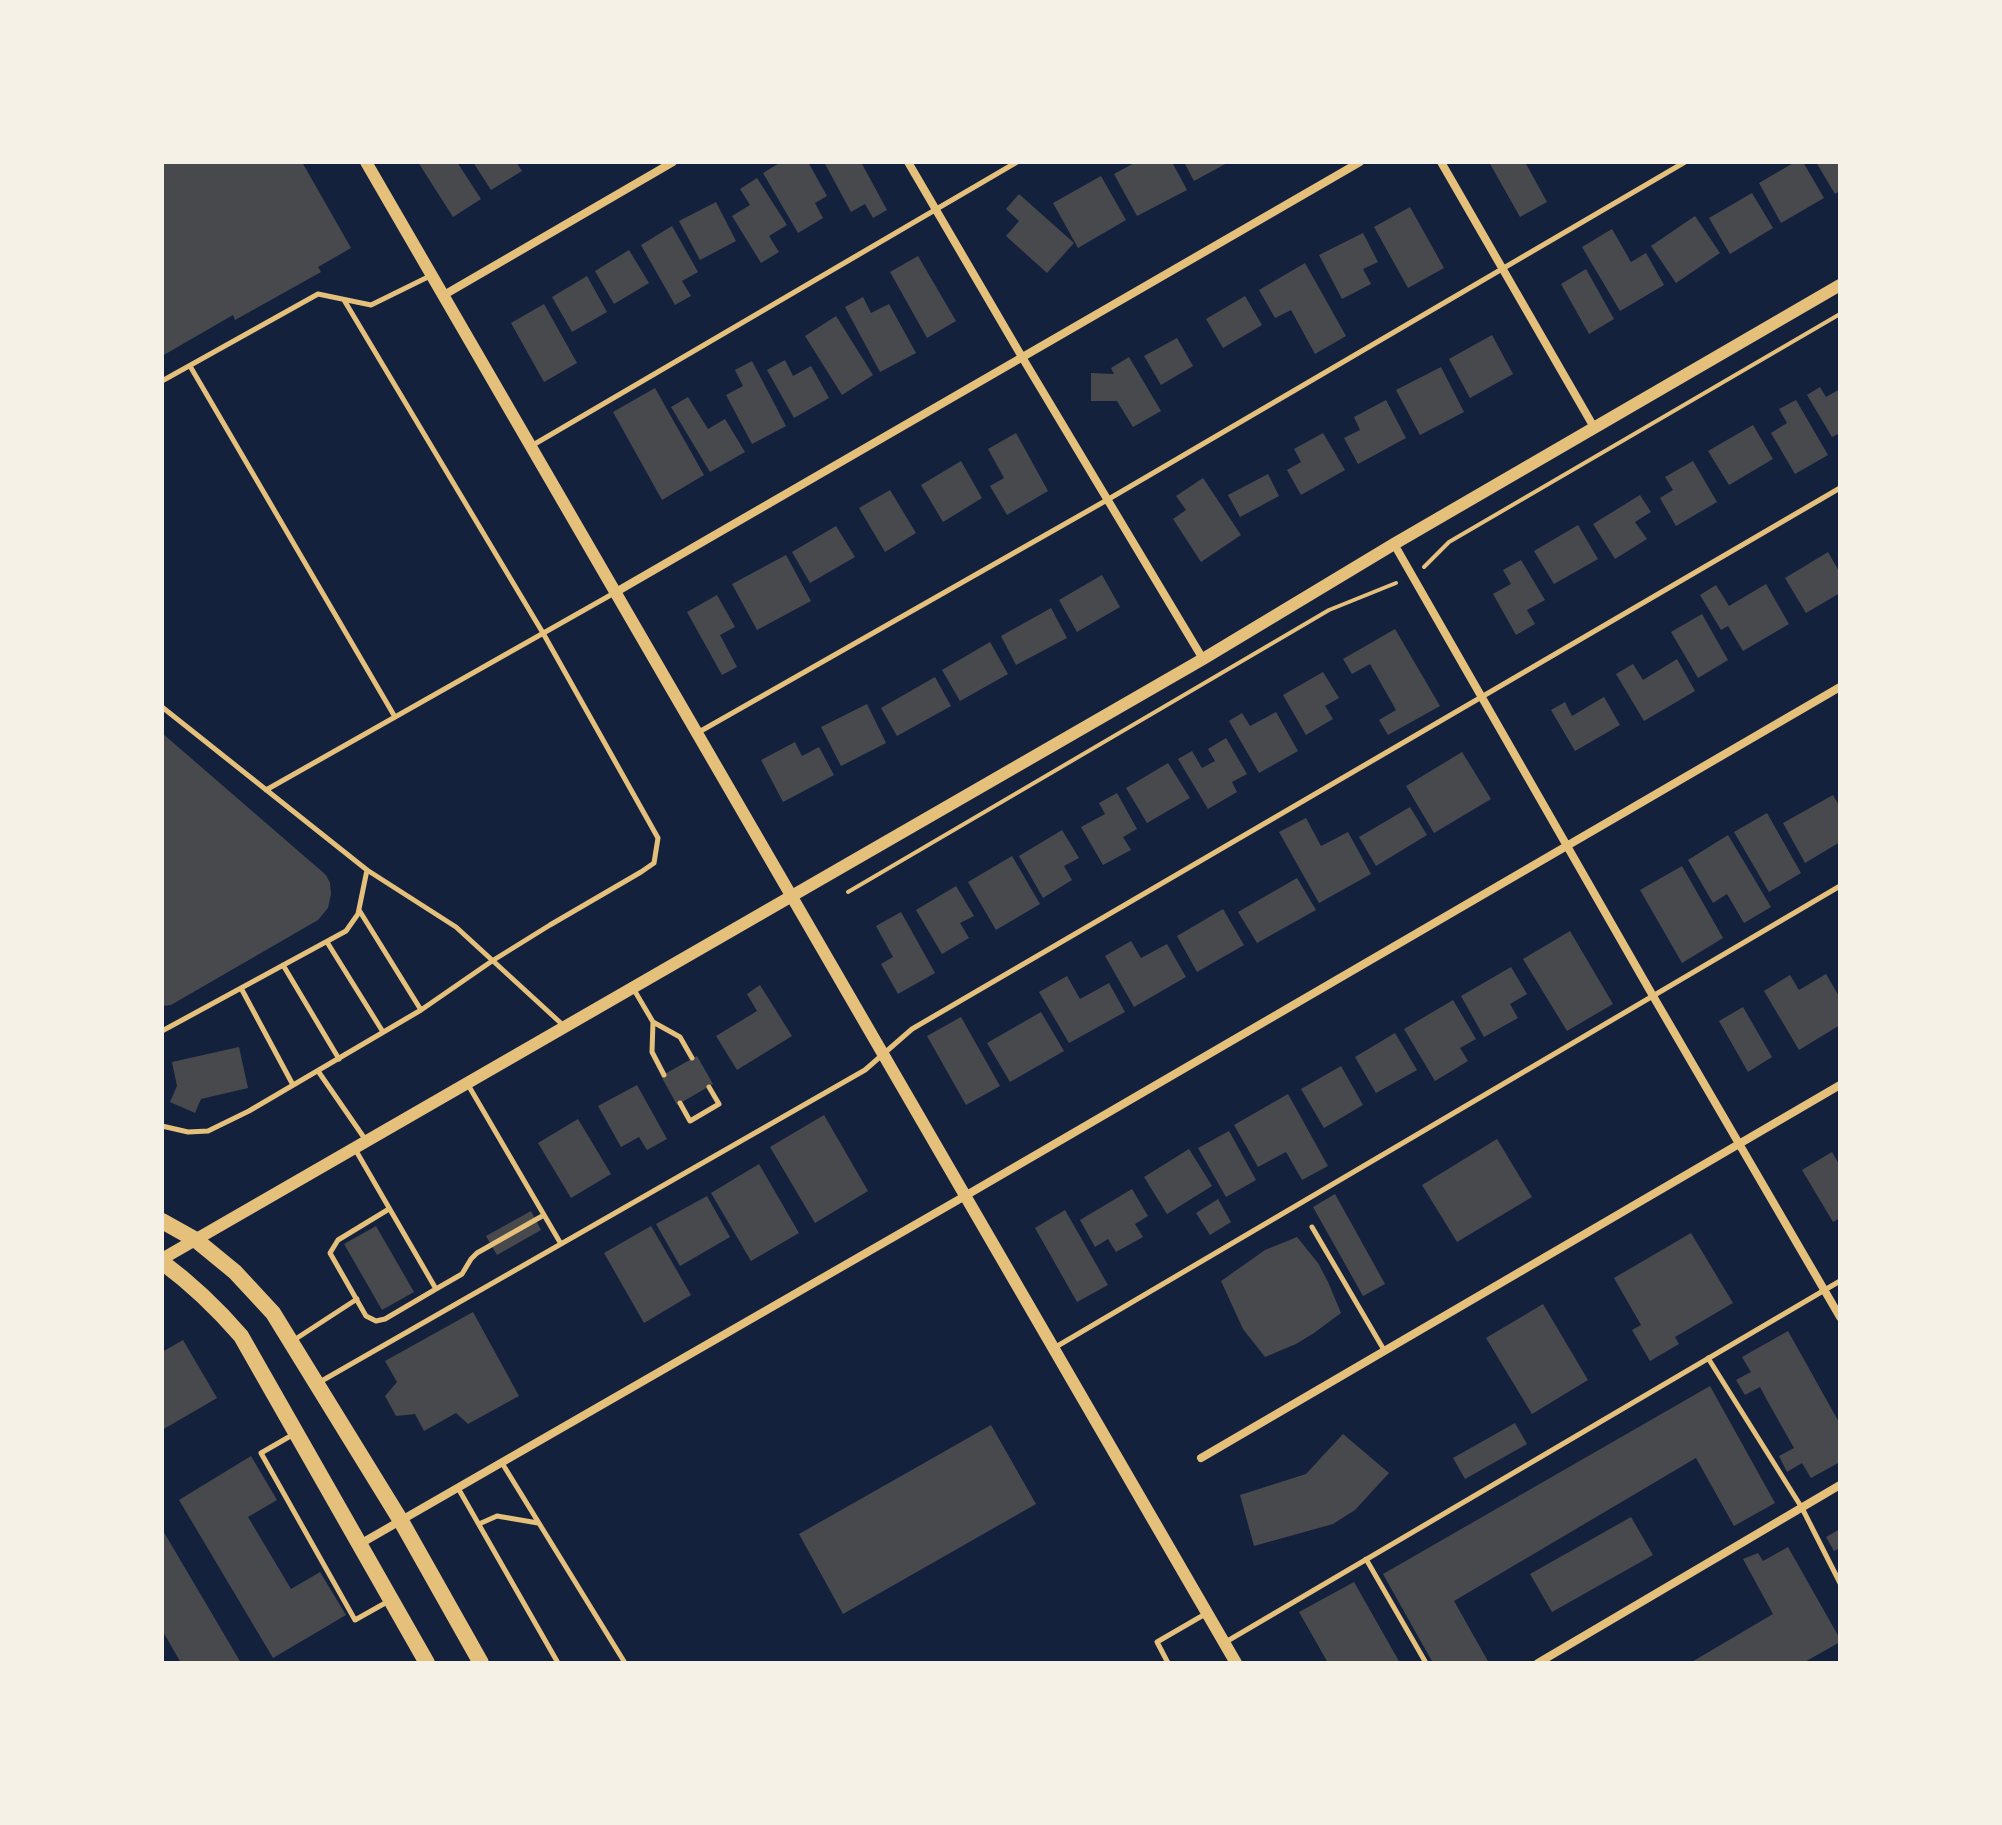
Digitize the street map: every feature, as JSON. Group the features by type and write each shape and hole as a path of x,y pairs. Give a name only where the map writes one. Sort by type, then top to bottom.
{"main road":[{"path":"162,1221 196,1240 241,1277 273,1313 401,1521 481,1663"},
{"path":"162,1261 211,1302 241,1336 427,1663"}],"street":[{"path":"366,162 1236,1663"},
{"path":"444,295 673,162"},
{"path":"908,162 1203,659"},
{"path":"616,592 1360,162"},
{"path":"1441,162 1595,429"},
{"path":"162,1261 1203,659 1394,544 1840,285"},
{"path":"1394,544 1840,1317"},
{"path":"360,1544 1840,687"},
{"path":"1201,1458 1840,1085"},
{"path":"1538,1663 1840,1485"}],"lane":[{"path":"532,446 1017,162"},
{"path":"698,733 1107,500 1685,162"},
{"path":"162,381 318,294 371,305 432,275"},
{"path":"162,1126 188,1132 208,1131 249,1111 421,1010 492,961 654,863 658,838 543,633 344,300"},
{"path":"190,366 395,717"},
{"path":"317,1384 865,1070 925,1021 1840,488"},
{"path":"266,790 616,592"},
{"path":"162,707 367,870 456,927 564,1027"},
{"path":"162,1031 346,931 358,914 367,870"},
{"path":"1053,1349 1840,886"},
{"path":"359,910 421,1010"},
{"path":"327,942 383,1032"},
{"path":"283,965 339,1059"},
{"path":"241,988 293,1085"},
{"path":"632,988 653,1022 680,1037 692,1058"},
{"path":"653,1022 652,1052 664,1075"},
{"path":"318,1071 366,1141"},
{"path":"467,1083 561,1244"},
{"path":"680,1103 690,1121 710,1110 719,1104 709,1087"},
{"path":"354,1148 436,1289"},
{"path":"389,1209 338,1240 330,1253 366,1316 376,1321 385,1319 462,1274 477,1253 544,1215"},
{"path":"1312,1227 1384,1350"},
{"path":"1224,1643 1840,1281"},
{"path":"290,1342 357,1299"},
{"path":"1708,1358 1802,1508 1840,1583"},
{"path":"297,1433 261,1453 355,1620 391,1599"},
{"path":"501,1463 625,1663"},
{"path":"458,1488 558,1663"},
{"path":"479,1524 497,1516 539,1523"},
{"path":"1366,1559 1426,1663"},
{"path":"1168,1663 1157,1642 1207,1613"}],"path":[{"path":"1424,567 1449,542 1840,314"},
{"path":"848,892 1329,610 1396,583"}],"building":[{"path":"162,162 302,162 351,248 318,267 321,272 235,320 233,315 162,356"},
{"path":"418,162 457,162 481,199 453,217"},
{"path":"473,162 516,162 522,171 491,190"},
{"path":"781,162 808,162 827,196 815,203 823,218 798,233 763,173"},
{"path":"824,162 861,162 887,210 873,218 865,204 851,212"},
{"path":"1136,162 1172,162 1187,190 1137,216 1114,174"},
{"path":"1184,162 1229,162 1194,181"},
{"path":"1489,162 1525,162 1547,202 1520,217"},
{"path":"1795,162 1803,162 1824,198 1781,223 1759,183"},
{"path":"1816,162 1840,162 1840,191 1835,194"},
{"path":"1101,176 1126,220 1078,248 1053,203"},
{"path":"757,178 787,225 769,236 779,252 761,263 732,216 750,205 740,189"},
{"path":"1752,193 1773,228 1730,254 1709,218"},
{"path":"1019,194 1074,243 1047,273 1006,236 1019,221 1006,209"},
{"path":"716,202 736,241 700,260 679,221"},
{"path":"1410,207 1444,268 1408,288 1374,227"},
{"path":"1695,216 1720,253 1676,283 1651,246"},
{"path":"672,226 698,272 682,281 691,296 675,305 641,245"},
{"path":"1612,229 1631,262 1646,253 1664,285 1620,311 1582,247"},
{"path":"1363,233 1378,262 1363,269 1371,284 1342,299 1319,255"},
{"path":"629,250 649,283 614,304 595,271"},
{"path":"918,256 956,321 927,338 890,272"},
{"path":"1305,263 1346,336 1315,354 1291,310 1275,318 1259,290"},
{"path":"1586,269 1614,319 1589,334 1561,284"},
{"path":"587,276 607,312 572,332 552,297"},
{"path":"1245,296 1262,325 1223,348 1206,319"},
{"path":"863,297 871,313 889,304 916,353 880,372 845,307"},
{"path":"544,304 577,363 544,382 511,323"},
{"path":"836,316 873,375 842,395 805,336"},
{"path":"1492,335 1513,374 1470,398 1449,359"},
{"path":"1177,338 1193,366 1161,385 1144,356"},
{"path":"1129,357 1161,411 1133,427 1117,401 1091,401 1091,373 1114,374 1111,368"},
{"path":"785,360 793,376 811,366 829,398 794,418 767,370"},
{"path":"752,361 786,426 752,444 726,395 743,386 735,370"},
{"path":"1441,367 1464,412 1420,435 1396,390"},
{"path":"1820,387 1826,397 1840,389 1840,433 1832,437 1807,395"},
{"path":"655,388 704,475 662,500 613,412"},
{"path":"688,397 708,429 725,419 745,452 710,472 671,407"},
{"path":"1386,400 1406,438 1358,464 1344,438 1360,430 1354,417"},
{"path":"1796,400 1828,455 1795,474 1771,433 1787,423 1779,409"},
{"path":"1753,425 1773,459 1729,485 1708,451"},
{"path":"1016,433 1048,491 1007,515 990,486 1004,478 988,449"},
{"path":"1323,433 1345,470 1301,495 1287,470 1301,462 1294,449"},
{"path":"961,461 982,498 943,522 921,485"},
{"path":"1693,461 1717,502 1676,526 1660,498 1673,490 1665,477"},
{"path":"1268,474 1279,496 1240,517 1228,495"},
{"path":"1203,478 1241,535 1201,562 1173,519 1186,510 1176,496"},
{"path":"890,490 916,533 885,552 859,508"},
{"path":"1640,495 1651,512 1635,522 1647,539 1615,559 1593,524"},
{"path":"1578,525 1598,559 1554,584 1534,551"},
{"path":"836,526 855,557 810,583 792,552"},
{"path":"1828,552 1840,573 1840,593 1806,613 1785,578"},
{"path":"786,555 811,601 757,630 732,584"},
{"path":"1521,560 1545,600 1527,610 1535,624 1516,635 1493,594 1511,584 1503,570"},
{"path":"1102,575 1120,607 1077,632 1059,600"},
{"path":"1766,584 1789,624 1743,651 1728,626 1721,630 1700,595 1716,585 1729,606"},
{"path":"717,595 735,627 720,635 737,667 722,675 687,612"},
{"path":"1051,608 1067,638 1016,665 1001,636"},
{"path":"1702,614 1728,660 1698,678 1671,632"},
{"path":"1395,629 1440,706 1388,735 1379,720 1396,710 1370,664 1352,674 1343,659"},
{"path":"990,642 1008,674 960,701 942,670"},
{"path":"1677,659 1695,691 1644,721 1616,674 1633,664 1643,680"},
{"path":"1323,672 1339,698 1325,706 1333,719 1306,735 1283,695"},
{"path":"935,677 951,706 897,736 881,708"},
{"path":"1604,697 1620,725 1575,751 1551,710 1565,702 1572,716"},
{"path":"867,704 886,743 841,766 821,727"},
{"path":"1276,712 1298,751 1259,773 1229,721 1242,713 1250,726"},
{"path":"162,733 326,875 331,894 328,908 318,920 171,1005 162,1006"},
{"path":"1226,738 1247,774 1232,782 1237,792 1208,809 1178,759 1192,751 1202,768 1215,761 1208,749"},
{"path":"795,742 802,756 819,747 834,775 783,802 761,760"},
{"path":"1462,752 1491,799 1434,833 1406,786"},
{"path":"1168,763 1190,798 1147,823 1126,788"},
{"path":"1117,793 1137,829 1123,837 1131,850 1103,865 1081,827 1105,814 1099,803"},
{"path":"1833,795 1840,807 1840,842 1805,863 1783,823"},
{"path":"1410,807 1427,835 1376,866 1359,837"},
{"path":"1767,813 1801,873 1769,892 1734,832"},
{"path":"1306,818 1321,846 1348,832 1371,874 1319,903 1279,832"},
{"path":"1062,830 1079,858 1064,866 1072,880 1043,898 1019,856"},
{"path":"1728,835 1771,907 1744,923 1727,894 1713,903 1688,860"},
{"path":"1012,856 1040,904 996,930 968,882"},
{"path":"1682,866 1723,938 1682,963 1640,890"},
{"path":"1297,878 1316,910 1257,943 1238,912"},
{"path":"956,886 974,916 960,923 969,938 942,954 916,910"},
{"path":"1223,909 1244,945 1197,972 1177,936"},
{"path":"901,912 935,973 898,994 881,964 893,957 876,926"},
{"path":"1570,931 1613,1004 1567,1031 1523,959"},
{"path":"1131,941 1141,958 1167,944 1186,977 1134,1007 1105,956"},
{"path":"1511,967 1527,994 1510,1004 1518,1018 1484,1037 1461,996"},
{"path":"1826,974 1840,998 1840,1025 1799,1050 1764,991 1790,975 1799,990"},
{"path":"1067,976 1080,999 1109,983 1125,1012 1069,1043 1039,992"},
{"path":"760,985 792,1036 737,1070 716,1036 757,1011 747,994"},
{"path":"1453,1000 1476,1039 1460,1048 1468,1061 1435,1081 1404,1029"},
{"path":"1743,1007 1772,1057 1748,1072 1719,1021"},
{"path":"1041,1012 1064,1051 1010,1082 987,1043"},
{"path":"961,1017 1000,1086 966,1105 927,1036"},
{"path":"1395,1033 1417,1070 1376,1093 1355,1057"},
{"path":"239,1047 248,1088 201,1099 195,1113 170,1102 177,1086 172,1062"},
{"path":"697,1056 713,1084 677,1105 661,1076"},
{"path":"1341,1066 1363,1105 1324,1128 1301,1089"},
{"path":"637,1085 667,1139 647,1150 639,1137 621,1147 598,1106"},
{"path":"1288,1094 1328,1166 1302,1180 1286,1152 1258,1167 1234,1125"},
{"path":"824,1115 868,1191 815,1223 770,1147"},
{"path":"578,1119 611,1174 571,1198 538,1143"},
{"path":"1229,1131 1256,1180 1226,1197 1198,1148"},
{"path":"1497,1139 1532,1197 1457,1242 1422,1185"},
{"path":"1189,1149 1212,1186 1167,1214 1144,1177"},
{"path":"1832,1152 1840,1166 1840,1218 1833,1222 1802,1170"},
{"path":"759,1164 799,1233 751,1261 711,1193"},
{"path":"1132,1189 1148,1216 1135,1224 1143,1237 1116,1252 1108,1239 1095,1247 1080,1220"},
{"path":"1335,1194 1385,1284 1363,1296 1313,1207"},
{"path":"707,1196 730,1237 680,1266 656,1224"},
{"path":"1218,1199 1231,1222 1210,1235 1196,1213"},
{"path":"1065,1210 1108,1285 1077,1302 1035,1228"},
{"path":"531,1211 541,1230 497,1255 486,1236"},
{"path":"376,1226 414,1292 382,1310 344,1244"},
{"path":"651,1226 691,1295 644,1323 604,1253"},
{"path":"1691,1233 1733,1303 1675,1337 1679,1344 1650,1361 1632,1330 1641,1325 1614,1278"},
{"path":"1297,1237 1318,1263 1341,1313 1296,1344 1265,1357 1243,1329 1221,1281 1265,1250"},
{"path":"1543,1304 1588,1380 1532,1414 1486,1338"},
{"path":"473,1312 519,1396 468,1424 456,1413 424,1431 415,1414 396,1416 385,1396 397,1382 385,1361"},
{"path":"1788,1331 1840,1424 1840,1462 1811,1478 1802,1463 1787,1472 1779,1456 1794,1448 1760,1387 1745,1395 1736,1380 1751,1372 1742,1357"},
{"path":"183,1340 217,1398 162,1430 162,1352"},
{"path":"1710,1386 1775,1503 1734,1526 1696,1458 1454,1601 1489,1663 1433,1663 1383,1574"},
{"path":"1515,1423 1527,1444 1465,1479 1453,1458"},
{"path":"991,1425 1036,1504 843,1614 799,1534"},
{"path":"1343,1434 1389,1473 1355,1510 1333,1524 1254,1546 1240,1495 1306,1474"},
{"path":"251,1456 277,1500 248,1517 291,1589 320,1572 346,1615 273,1658 179,1500"},
{"path":"1631,1517 1653,1555 1552,1612 1530,1574"},
{"path":"162,1529 241,1663 181,1663 162,1630"},
{"path":"1840,1529 1840,1548 1834,1551 1826,1537"},
{"path":"1788,1547 1840,1642 1803,1663 1690,1663 1773,1614 1743,1559 1758,1553 1763,1561"},
{"path":"1354,1582 1400,1663 1328,1663 1299,1612"}]}
